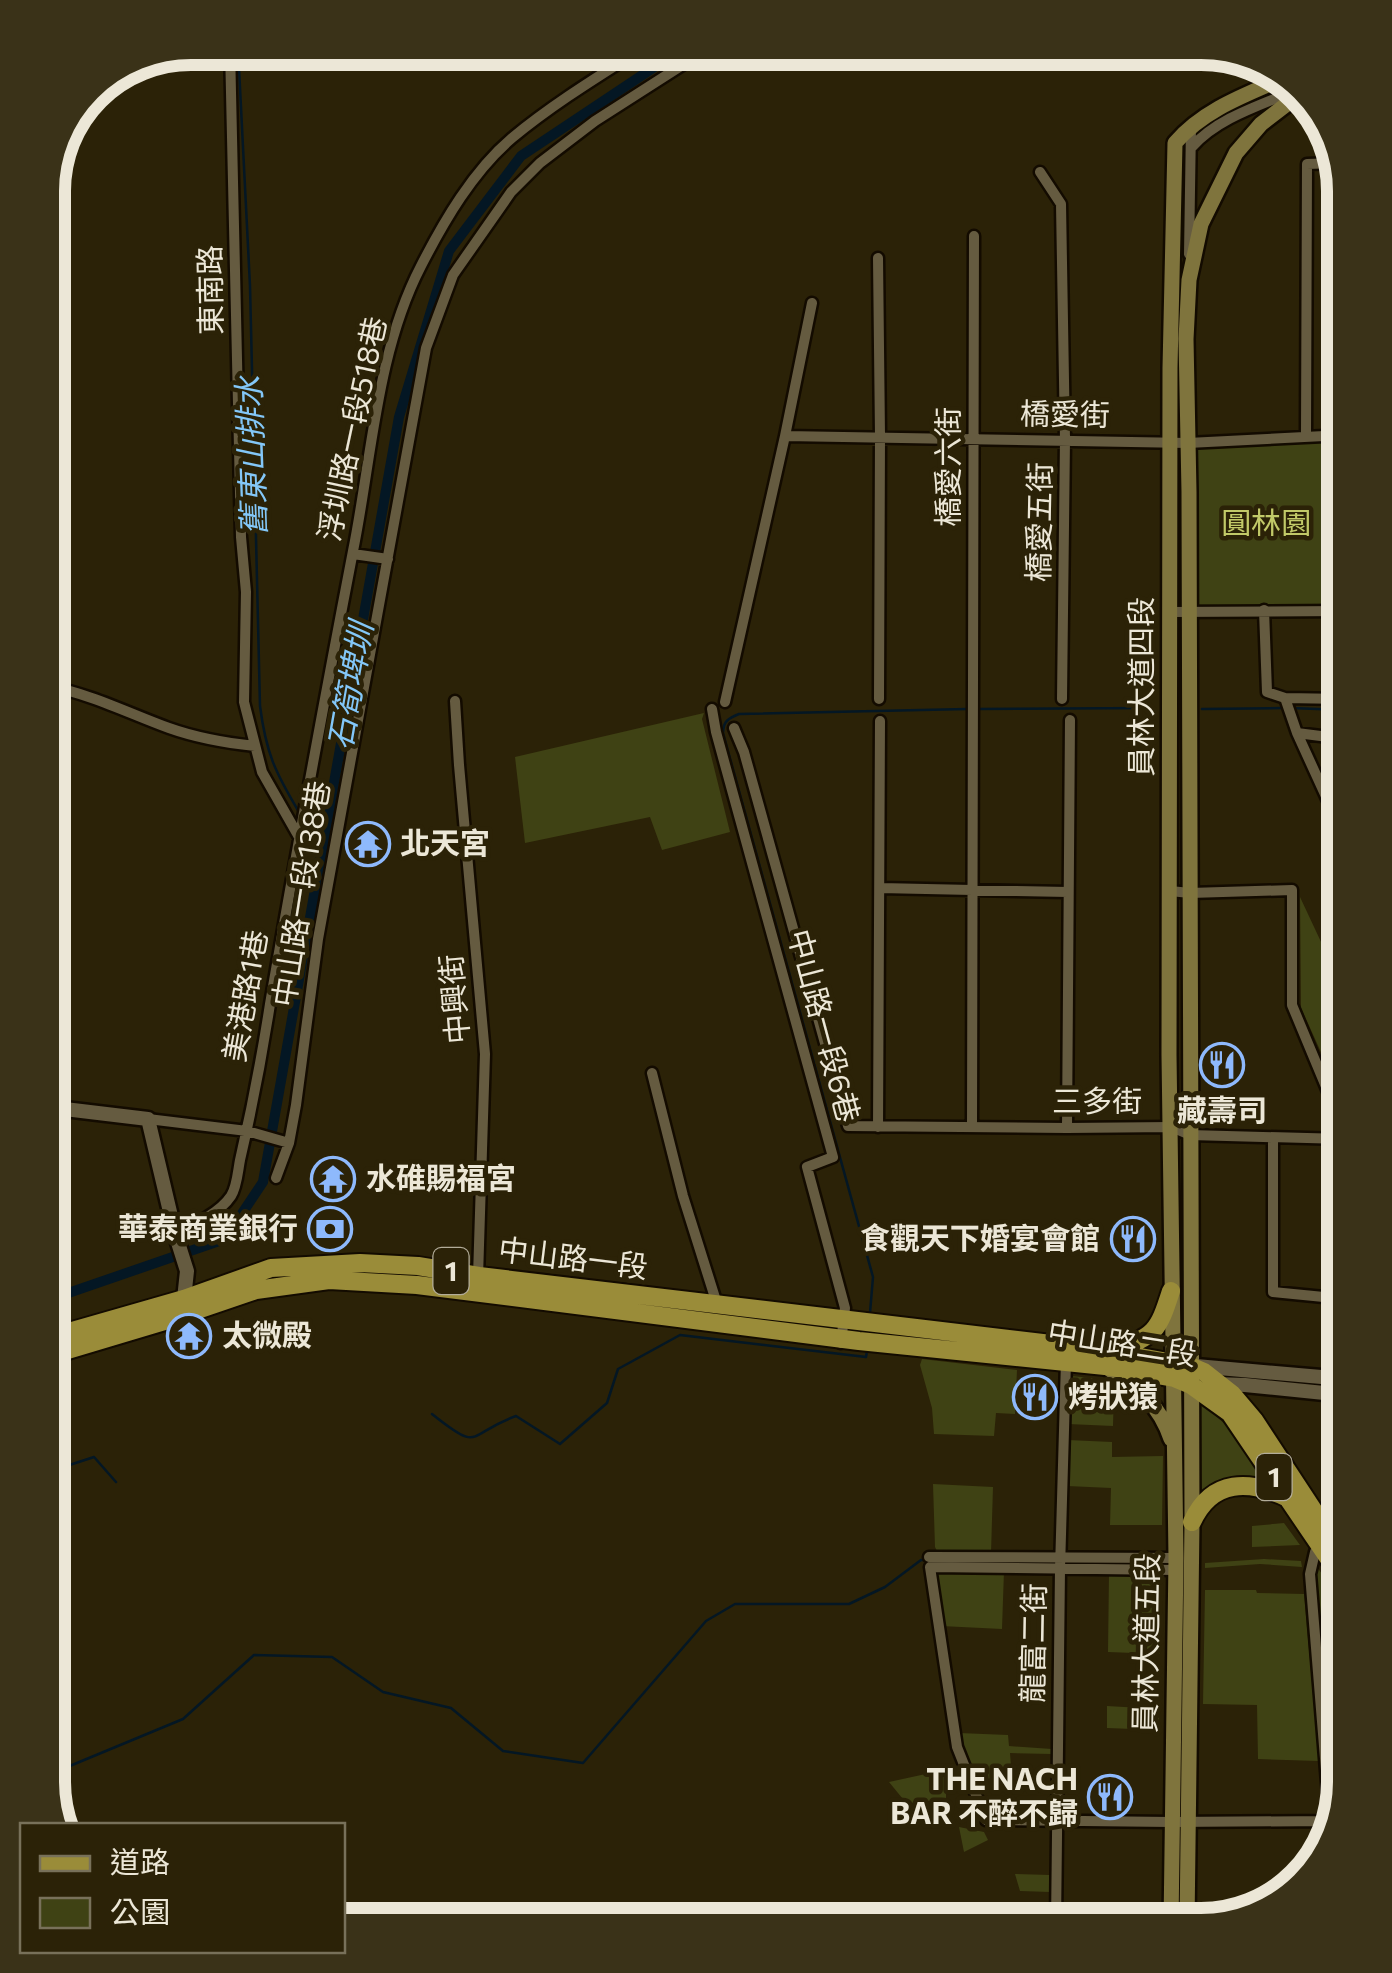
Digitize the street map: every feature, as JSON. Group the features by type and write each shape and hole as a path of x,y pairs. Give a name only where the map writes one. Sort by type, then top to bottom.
{"main road":[{"path":"1191,125 1269,85"},
{"name":"員林大道四段","path":"1182,1372 1171,1291 1170,612 1189,280 1200,224 1236,153 1288,100"},
{"name":"員林大道四段","path":"1182,1372 1190,1135 1190,613 1180,442 1170,368 1175,143 1191,125"},
{"name":"中山路一段","path":"65,1333 184,1299 271,1268 360,1263 418,1266 477,1284 850,1333"},
{"name":"中山路一段","path":"65,1351 256,1290 329,1280 477,1284 716,1304 850,1333"},
{"path":"1171,1291 1163,1318 1154,1331 1108,1359 1156,1407 1172,1441 1176,1466"},
{"name":"1","path":"850,1333 892,1335"},
{"name":"中山路二段","path":"892,1335 1108,1359 1182,1372"},
{"name":"中山路二段","path":"892,1335 1066,1361 1108,1359"},
{"name":"1","path":"1182,1372 1220,1384 1254,1420 1327,1539"},
{"name":"1","path":"1182,1372 1230,1413 1327,1544"},
{"name":"員林大道五段","path":"1182,1372 1176,1466 1176,1564 1179,1822 1186,1908"},
{"name":"員林大道五段","path":"1172,1908 1192,1522 1182,1372"},
{"path":"1192,1522 1210,1498 1234,1486 1258,1487 1290,1499"}],"street":[{"name":"東南路","path":"230,65 246,592 244,702 255,746"},
{"name":"浮圳路一段518巷","path":"302,823 389,352 418,270 460,199 510,140 617,65"},
{"name":"中山路一段138巷","path":"276,1178 289,1143 296,1106 318,939 426,348 453,274 510,192 540,163 596,121 683,65"},
{"path":"1192,148 1203,134 1224,122 1285,97"},
{"path":"1189,280 1191,125"},
{"path":"1306,435 1307,164 1324,163"},
{"name":"橋愛五街","path":"1040,172 1061,204 1066,439 1062,699"},
{"name":"橋愛六街","path":"972,1126 974,236"},
{"path":"878,258 879,699"},
{"path":"725,702 812,303"},
{"name":"橋愛街","path":"785,436 1180,442 1327,435"},
{"path":"353,554 388,559"},
{"path":"1264,610 1267,692 1287,704 1327,700"},
{"path":"1170,612 1327,611"},
{"path":"65,690 99,699 187,734 220,743 255,746 262,772 299,837"},
{"name":"中興街","path":"456,702 458,765 485,1054 477,1284"},
{"path":"1287,704 1327,796"},
{"name":"中山路一段6巷","path":"712,709 834,1157 806,1167 850,1333"},
{"path":"1067,1128 1070,720"},
{"path":"878,1126 880,721"},
{"name":"三多街","path":"734,728 744,752 848,1126 1171,1126 1190,1135 1327,1139"},
{"path":"1296,732 1327,736"},
{"name":"美港路1巷","path":"176,1238 232,1196 302,823"},
{"path":"880,888 1068,892"},
{"path":"1170,891 1292,890 1292,1005 1327,1089"},
{"path":"652,1074 716,1304"},
{"path":"65,1109 246,1131 289,1143"},
{"path":"148,1118 187,1271 184,1299 165,1321"},
{"path":"1273,1138 1274,1292 1327,1297"},
{"name":"龍富二街","path":"1056,1908 1066,1361"},
{"name":"中山路二段","path":"1182,1372 1327,1378"},
{"name":"中山路二段","path":"1220,1384 1327,1393"},
{"path":"1327,1556 1315,1552 1310,1574 1327,1779"},
{"path":"1176,1564 929,1562 957,1747 986,1820 1318,1827"}],"green space":[{"name":"圓林園","path":"1327,436 1327,611 1190,613 1188,443"},
{"path":"704,713 702,719 730,832 662,850 650,817 525,843 515,757"},
{"path":"1300,897 1327,955 1327,1065 1301,1008"},
{"path":"922,1359 1017,1370 1015,1414 996,1413 994,1436 934,1434"},
{"path":"1072,1376 1091,1378 1114,1388 1113,1426 1068,1424"},
{"path":"1200,1402 1226,1425 1265,1482 1197,1502"},
{"path":"1183,1411 1183,1800 1180,1800"},
{"path":"1068,1440 1112,1442 1112,1457 1163,1456 1162,1525 1110,1525 1111,1488 1067,1486"},
{"path":"933,1484 993,1487 991,1553 937,1551"},
{"path":"1284,1523 1300,1545 1252,1547 1252,1526"},
{"path":"1301,1561 1302,1567 1260,1564 1205,1568 1205,1563"},
{"path":"1313,1565 1327,1582 1327,1717"},
{"path":"942,1569 1004,1571 1002,1629 941,1626 937,1574"},
{"path":"1109,1573 1161,1574 1160,1654 1108,1652"},
{"path":"1205,1590 1304,1594 1319,1761 1258,1759 1257,1705 1203,1704"},
{"path":"1107,1706 1159,1709 1159,1730 1107,1728"},
{"path":"959,1733 1008,1735 1009,1746 1052,1749 1052,1754 1010,1753 1012,1779 973,1778"},
{"path":"944,1770 961,1772 968,1789 946,1788 946,1798 939,1798 940,1804 926,1800 907,1804 889,1782"},
{"path":"959,1827 984,1832 988,1840 964,1852"},
{"path":"1015,1874 1050,1875 1050,1892 1020,1891"}],"waterway":[{"name":"舊東山排水","path":"239,65 250,286 260,706 273,762 299,812"},
{"name":"石筍埤圳","path":"65,1294 225,1239 263,1182 399,417 449,251 521,156 658,65"},
{"path":"975,709 1154,708"},
{"path":"1202,709 1283,708"},
{"path":"1291,708 1327,709"},
{"path":"870,1313 873,1277 723,729 727,720 739,714 967,709"},
{"name":"舊東山排水","path":"306,823 322,849"},
{"path":"432,1414 467,1437 516,1416 560,1444 607,1403 618,1369 680,1335 866,1357 867,1351"},
{"path":"65,1466 94,1457 116,1482"},
{"path":"65,1768 183,1719 254,1655 332,1657 383,1692 451,1708 503,1751 583,1763 706,1621 735,1604 849,1604 885,1587 924,1560"},
{"path":"1102,1563 1156,1564"}],"place":[{"name":"北天宮","path":"368,844"},
{"name":"藏壽司","path":"1222,1065"},
{"name":"水碓賜福宮","path":"333,1179"},
{"name":"華泰商業銀行","path":"330,1229"},
{"name":"食觀天下婚宴會館","path":"1133,1239"},
{"name":"太微殿","path":"189,1336"},
{"name":"烤狀猿","path":"1035,1397"},
{"name":"THE NACH BAR 不醉不歸","path":"1110,1797"}]}
